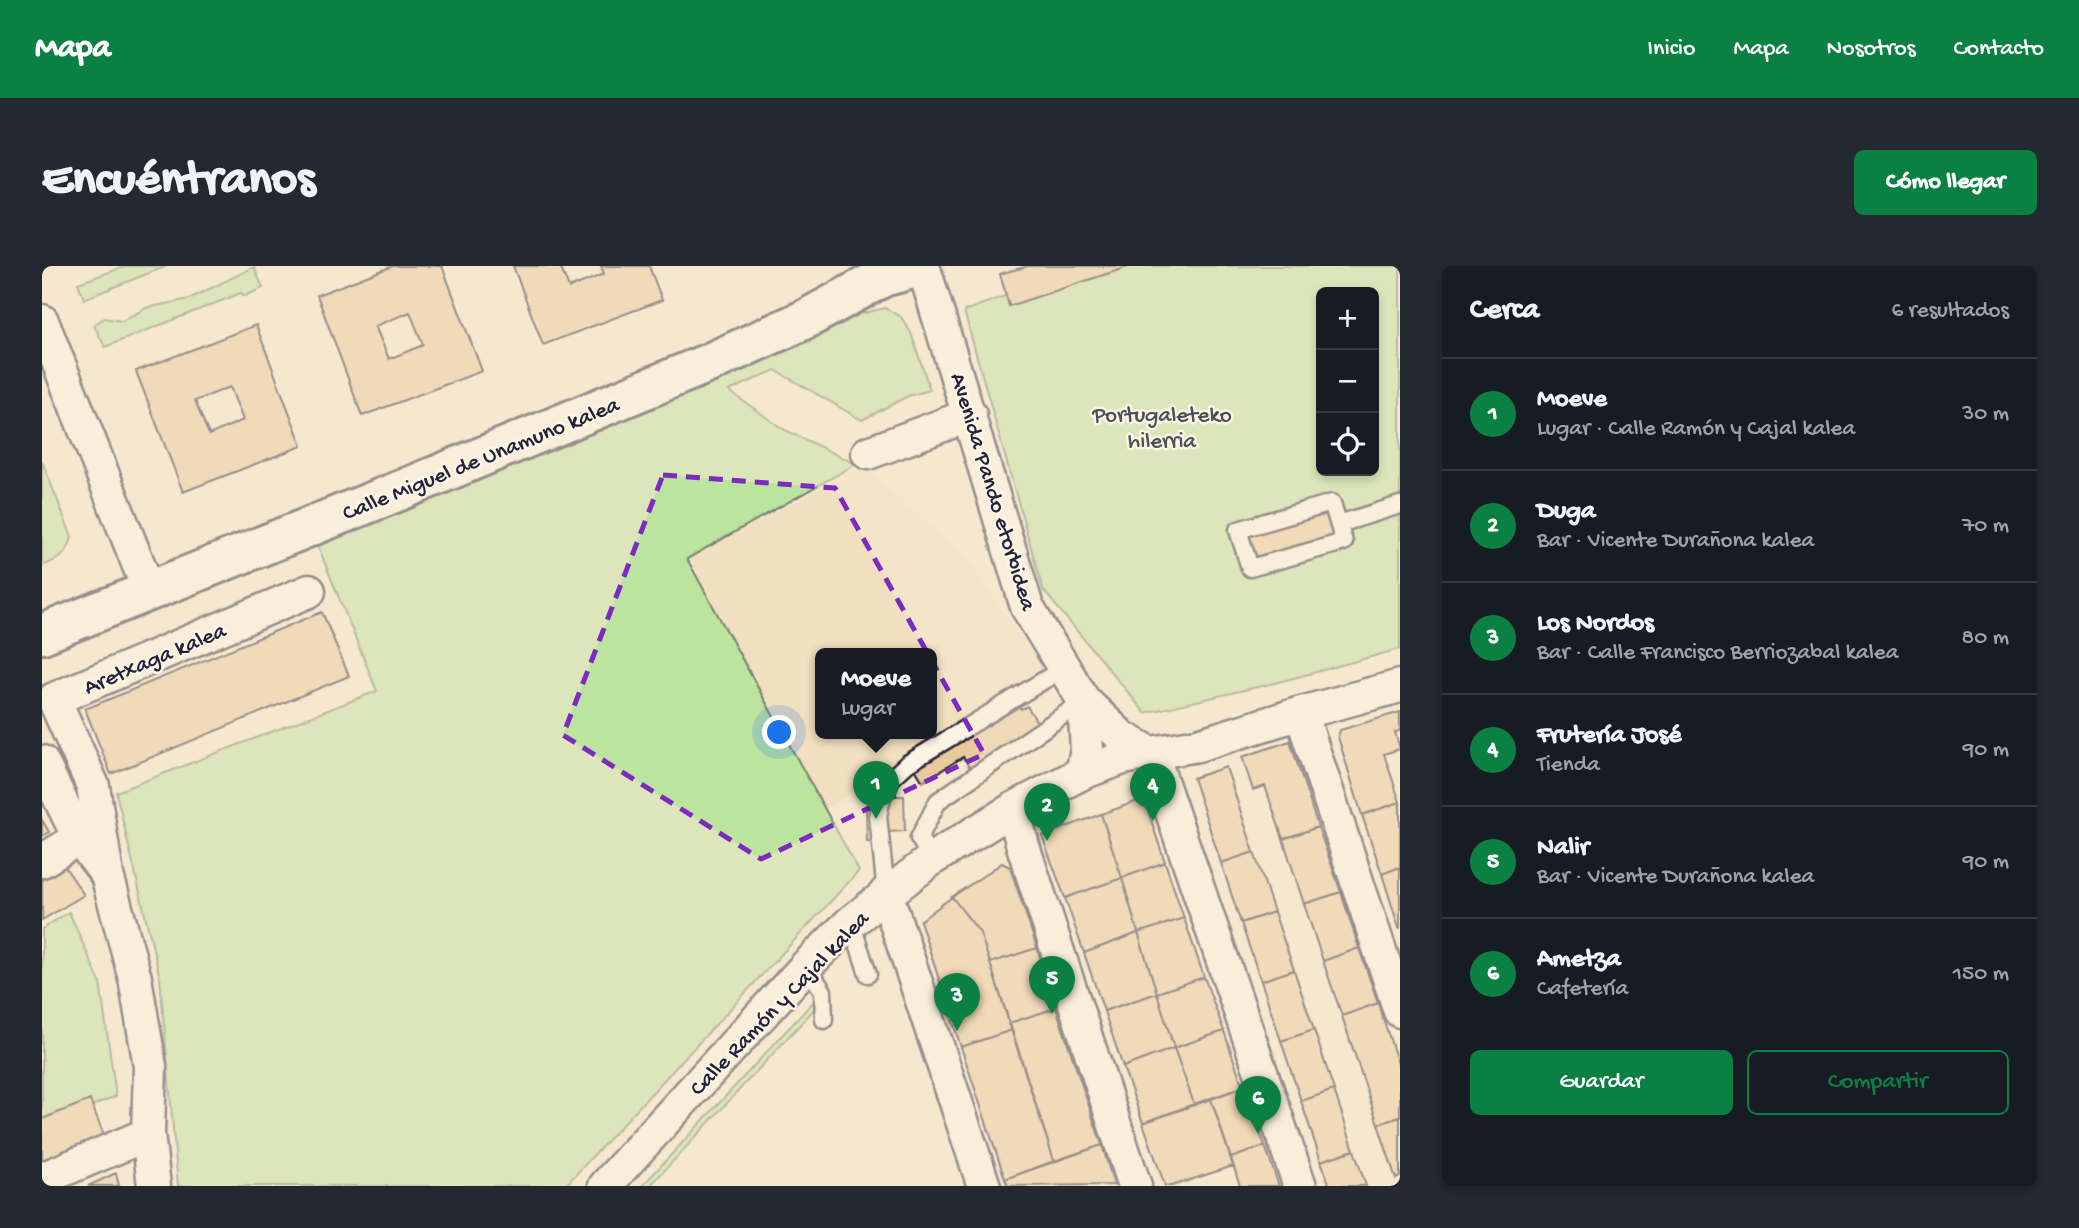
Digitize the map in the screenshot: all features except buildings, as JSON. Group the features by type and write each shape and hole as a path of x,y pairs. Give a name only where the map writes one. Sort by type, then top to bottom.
{"street":[{"name":"Calle Miguel de Unamuno kalea","path":"42,634 146,580 745,322 858,266"},
{"name":"Calle Miguel de Unamuno kalea","path":"42,608 146,580 711,362 806,319 883,277 921,268"},
{"name":"Avenida Pando etorbidea","path":"921,268 970,415 1027,607 1084,701 1122,737 1152,754"},
{"path":"42,321 146,580"},
{"path":"868,453 970,415"},
{"name":"Aretxaga kalea","path":"107,875 93,786 54,699 309,591"},
{"name":"Calle Ramón y Cajal kalea","path":"606,1186 806,966 851,922 932,859 1013,809 1082,773 1123,758 1198,745 1400,686"},
{"name":"Avenida Pando etorbidea","path":"1082,773 1087,750 1084,701"},
{"path":"1301,713 1400,1011"},
{"path":"1152,754 1300,1186"},
{"path":"42,762 79,838 107,875 135,978 150,1066 148,1134 155,1186"},
{"path":"1013,809 1135,1186"},
{"path":"42,861 79,838"},
{"path":"886,893 984,1186"},
{"path":"42,1179 148,1134"}],"lane":[{"path":"1332,503 1339,524 1344,542 1250,568 1238,530 1332,503"},
{"path":"1339,524 1400,505"},
{"path":"886,893 878,816 885,784 907,764 1064,668"},
{"path":"932,859 919,838 939,802 1084,701"},
{"path":"851,922 868,974"},
{"path":"806,966 823,991 824,1020"}],"highlighted area":[{"path":"663,475 835,488 984,754 761,859 563,735"}],"shaded area":[{"path":"864,466 967,559 1047,673 937,735 937,648 815,648 815,739 931,739 879,778 822,811 688,557"}],"green space":[{"path":"127,266 167,266 84,299 78,283"},
{"name":"Portugaleteko hilerria","path":"1086,266 1400,266 1400,649 1279,682 1145,713 1043,590 964,311"},
{"path":"254,267 263,288 245,296 241,293 105,347 94,325 104,318 122,321 146,308 189,299"},
{"path":"885,308 901,317 911,333 930,390 908,396 862,420 775,370 729,391 783,429 856,464 687,559 859,871 565,1186 178,1186 160,978 116,792 377,691 317,544 812,340 860,314"},
{"path":"42,461 72,537 62,556 42,566"},
{"path":"69,912 100,982 116,1096 42,1126 42,929"},
{"path":"814,1001 818,1005 650,1186 642,1186"}],"place":[{"name":"Moeve","path":"876,819"},
{"name":"Frutería José","path":"1153,821"},
{"name":"Duga","path":"1047,841"},
{"name":"Nalir","path":"1052,1014"},
{"name":"Los Nordos","path":"957,1031"},
{"name":"Ametza","path":"1258,1134"}]}
